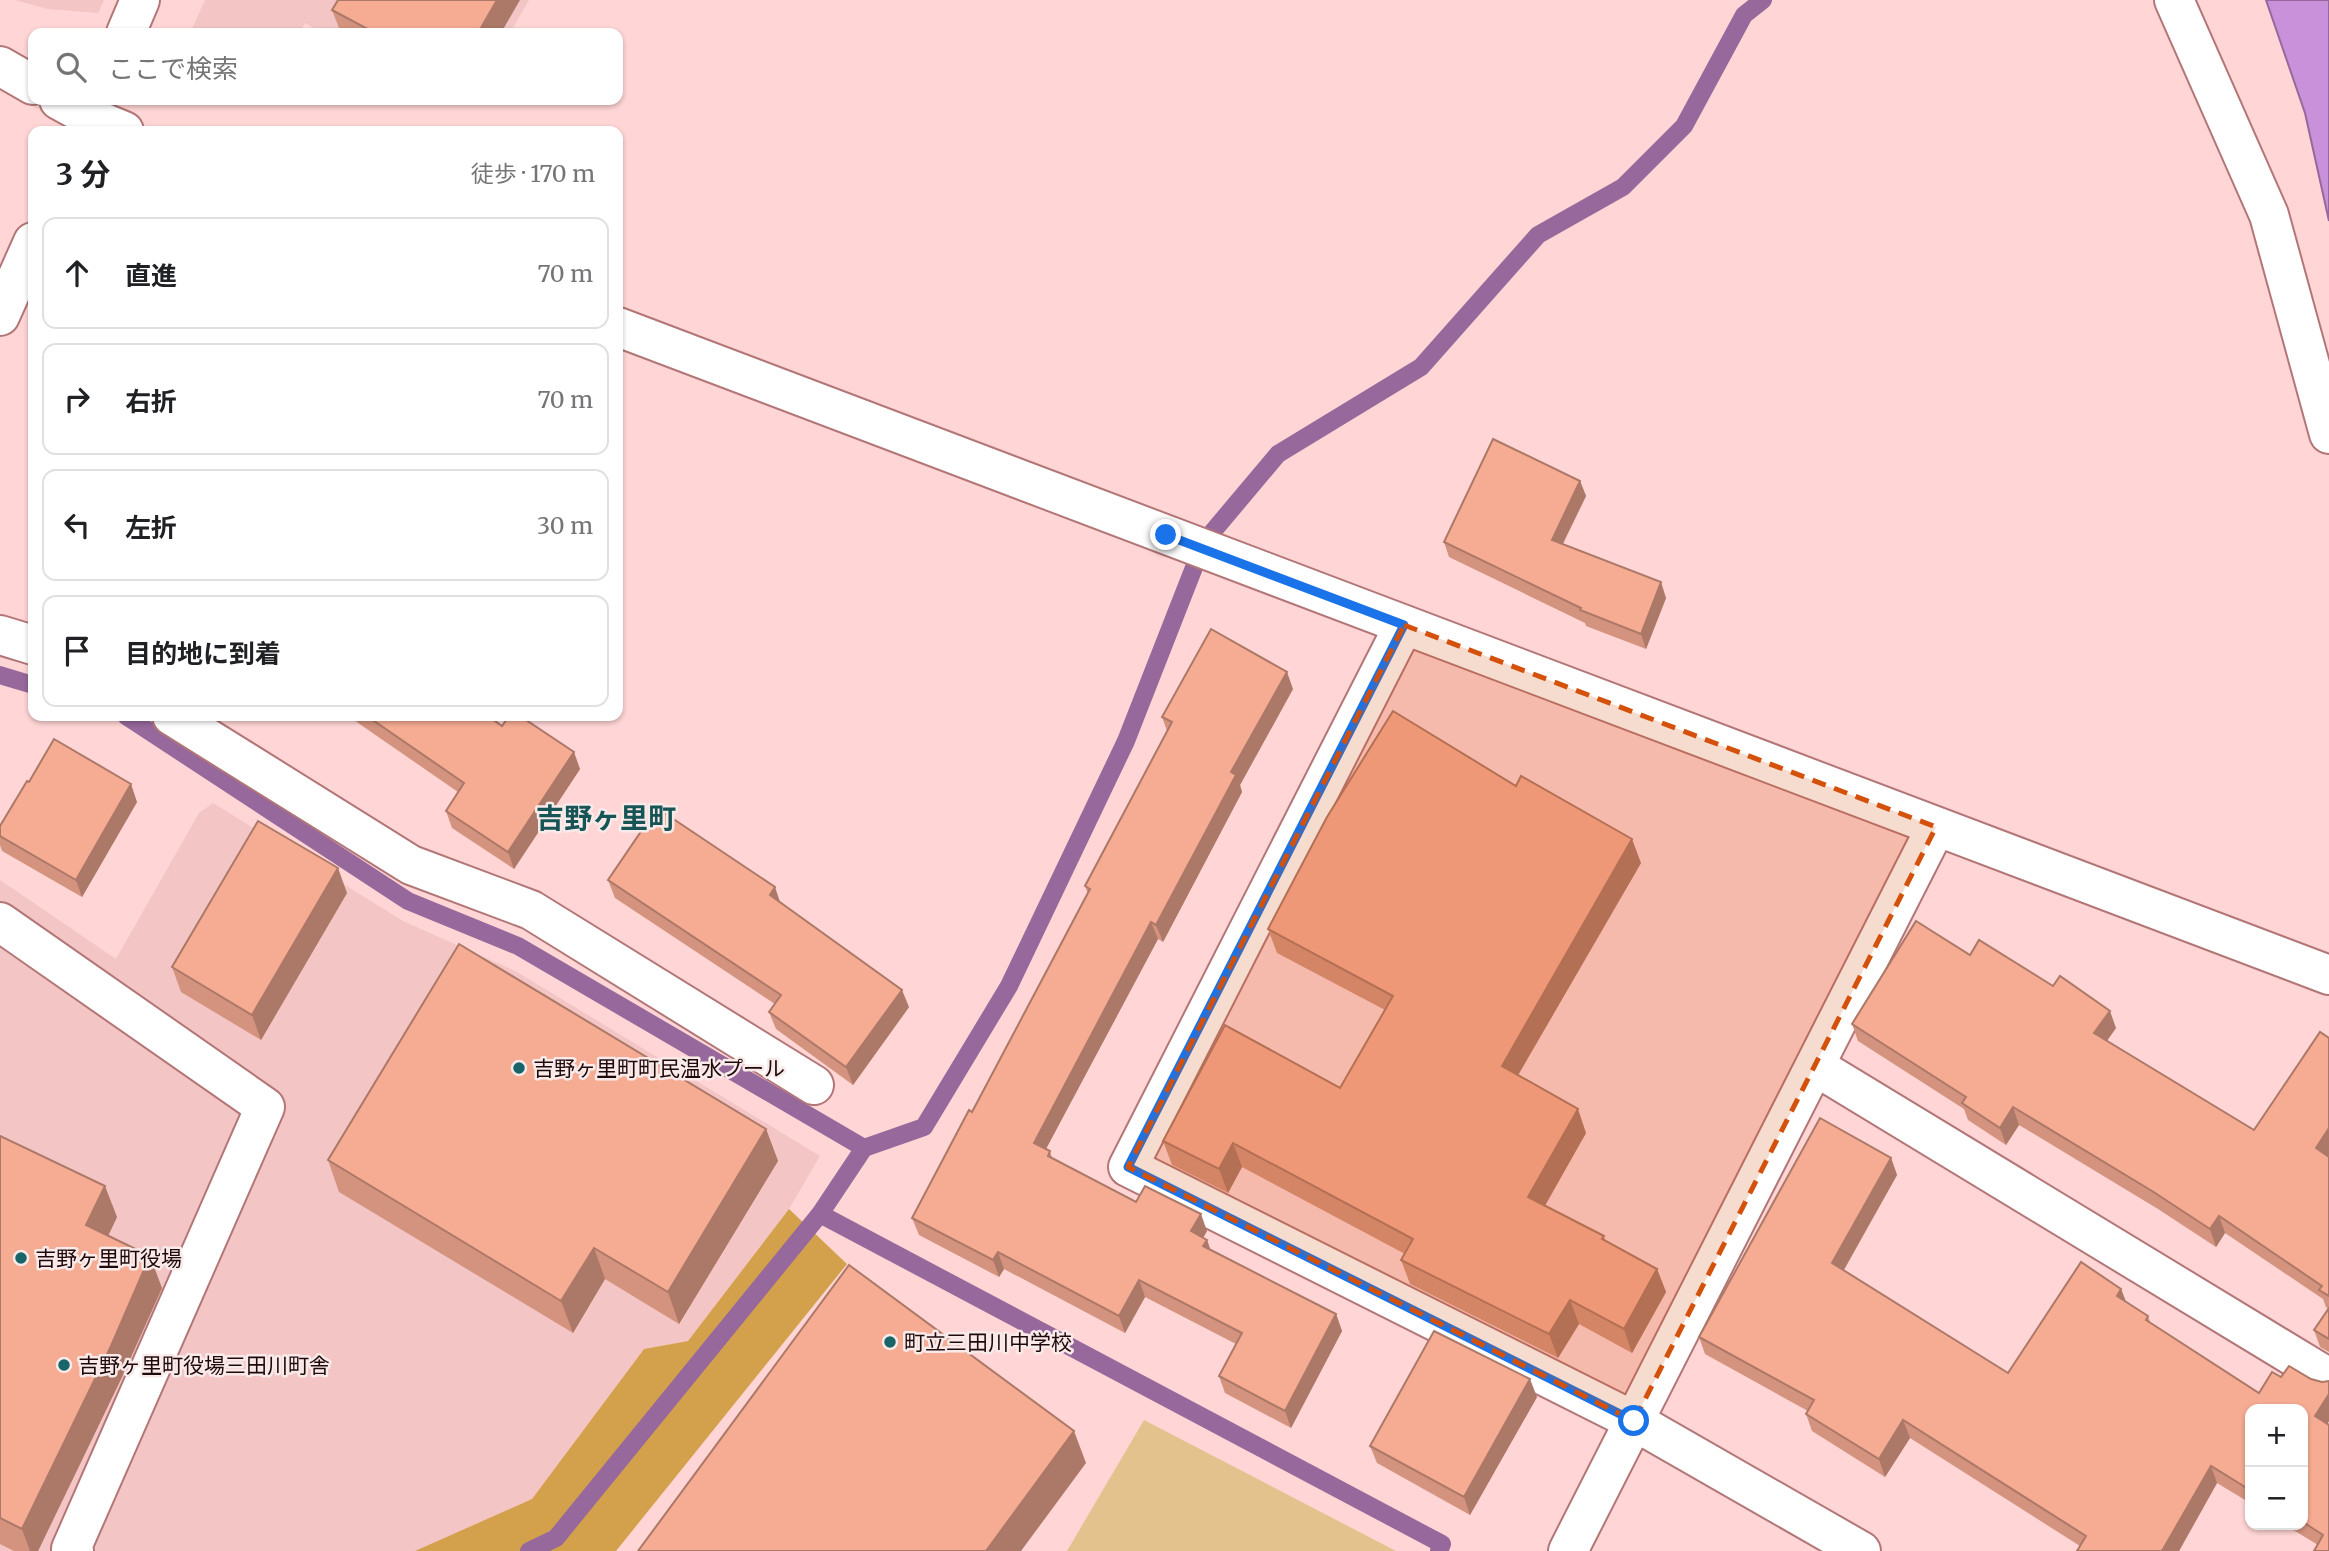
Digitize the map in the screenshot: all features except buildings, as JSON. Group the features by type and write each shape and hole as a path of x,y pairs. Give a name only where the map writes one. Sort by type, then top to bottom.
{"street":[{"path":"128,28 140,0"},
{"path":"2174,0 2269,215 2329,434"},
{"path":"0,66 28,82"},
{"path":"82,112 113,126"},
{"path":"0,316 28,253"},
{"path":"623,329 2329,975"},
{"path":"1404,625 1128,1167 1634,1421 1861,1551"},
{"path":"0,635 28,643"},
{"path":"181,721 411,865 531,910 814,1085"},
{"path":"1568,1551 1936,827"},
{"path":"0,922 265,1107 71,1549 74,1551"},
{"path":"1815,1066 2329,1378"}],"highlighted area":[{"path":"1404,625 1936,827 1634,1421 1128,1167"}],"shaded area":[{"path":"15,0 104,0 98,13 48,9"},
{"path":"205,0 529,0 513,28 314,28 305,23 302,28 192,28"},
{"path":"2266,0 2329,0 2329,221 2305,113"},
{"path":"213,803 403,921 517,972 820,1156 789,1209 688,1341 644,1349 532,1499 415,1551 0,1551 0,880 116,959 199,813"},
{"path":"789,1209 847,1264 616,1551 415,1551 532,1499 644,1349 688,1341"},
{"path":"1144,1420 1396,1551 1067,1551"}],"waterway":[{"path":"529,1551 556,1538 820,1214 864,1148 924,1127 1009,986 1126,741 1204,542 1278,454 1421,367 1538,235 1623,187 1684,126 1744,15 1763,0"},
{"path":"0,675 28,683"},
{"path":"134,721 408,901 518,946 864,1148"},
{"path":"820,1214 1442,1544 1439,1551"}],"place":[{"name":"吉野ヶ里町町民温水プール","path":"519,1068"},
{"name":"吉野ヶ里町役場","path":"21,1258"},
{"name":"町立三田川中学校","path":"890,1342"},
{"name":"吉野ヶ里町役場三田川町舎","path":"64,1365"}],"district":[{"name":"吉野ヶ里町","path":"606,818"}],"route":[{"path":"1166,535 1404,625 1128,1167 1634,1421"}]}
